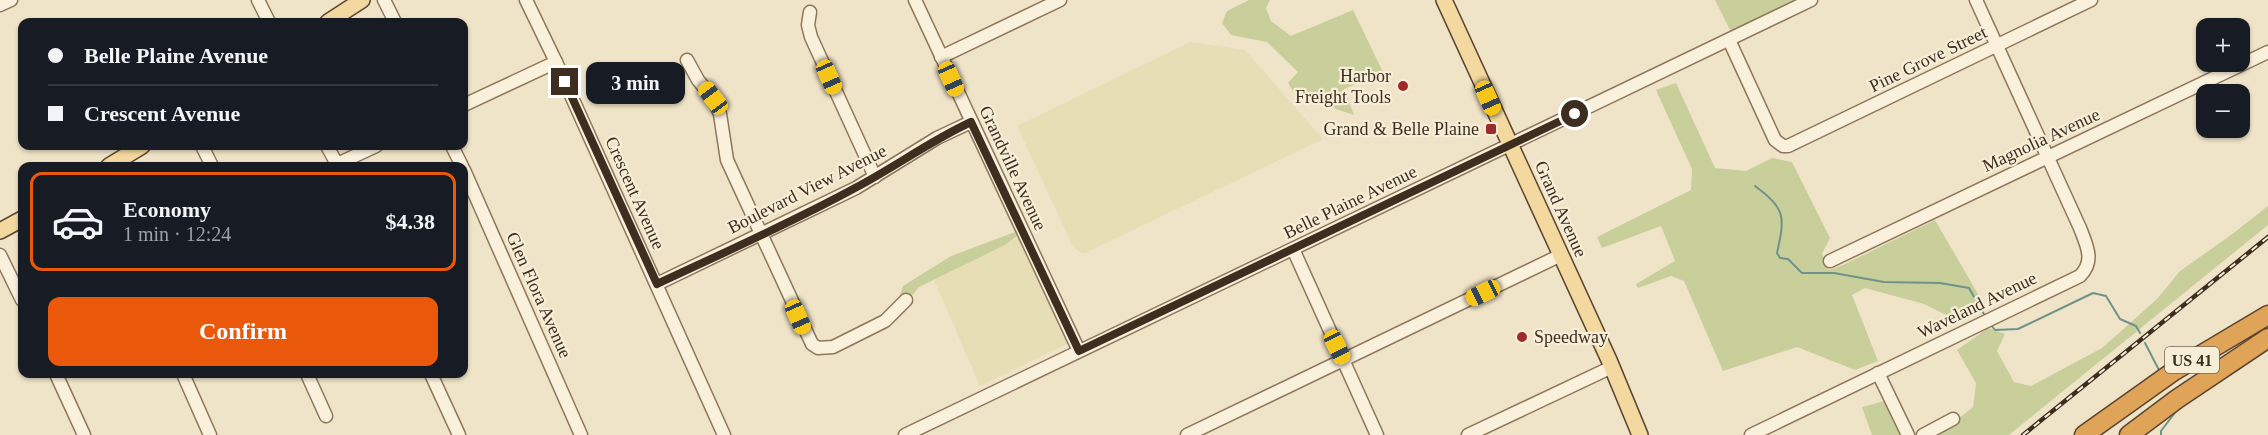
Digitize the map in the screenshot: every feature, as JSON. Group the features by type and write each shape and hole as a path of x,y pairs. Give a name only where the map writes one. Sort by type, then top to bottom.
{"highway":[{"path":"2118,409 2180,359 2268,303"},
{"name":"US 41","path":"2084,435 2174,371 2268,315"},
{"name":"US 41","path":"2129,435 2177,399 2268,338"},
{"path":"2143,435 2232,363"}],"main road":[{"path":"334,18 362,0"},
{"name":"Grand Avenue","path":"1444,0 1641,435"},
{"path":"116,162 135,150"},
{"path":"0,231 18,221"}],"street":[{"path":"258,0 267,18"},
{"path":"384,0 393,18"},
{"name":"Crescent Avenue","path":"526,0 724,435"},
{"name":"Grandville Avenue","path":"915,0 1079,351"},
{"path":"941,57 1060,0"},
{"name":"Belle Plaine Avenue","path":"905,435 1811,0"},
{"path":"1976,0 2048,157"},
{"name":"Pine Grove Street","path":"1729,40 1775,140 1779,144 1788,146 2091,0"},
{"path":"810,12 808,25 811,37 875,177"},
{"name":"Magnolia Avenue","path":"1830,261 2268,52"},
{"path":"687,60 698,80 713,98 720,114 727,160 807,338 818,348 833,347 876,327 896,312 906,300"},
{"path":"468,103 556,62"},
{"name":"Boulevard View Avenue","path":"657,284 828,202 875,177 937,138 971,122"},
{"path":"344,162 368,150"},
{"name":"Waveland Avenue","path":"1751,435 2080,276 2088,264 2088,250 2048,157"},
{"name":"Glen Flora Avenue","path":"468,179 581,435"},
{"path":"1293,249 1377,435"},
{"path":"0,255 18,292"},
{"path":"1187,435 1561,255"},
{"path":"1468,435 1612,367"},
{"path":"1878,373 1908,435"},
{"path":"58,378 84,435"},
{"path":"185,378 210,435"},
{"path":"309,378 326,416"},
{"path":"433,378 459,435"},
{"path":"1923,435 1953,419"}],"shaded area":[{"path":"1190,42 1245,50 1323,139 1083,254 1073,247 1017,126"},
{"path":"1020,237 1069,343 980,386 934,280"}],"green space":[{"path":"1249,0 1270,0 1266,8 1271,21 1291,36 1353,10 1383,72 1344,89 1354,115 1333,108 1316,93 1294,93 1288,83 1298,72 1267,42 1231,35 1222,23 1227,11"},
{"path":"1715,0 1797,0 1731,32"},
{"path":"1676,83 1715,168 1746,171 1772,158 1792,162 1830,238 1822,254 1829,270 1935,220 1985,306 1956,320 1924,304 1865,288 1852,295 1878,361 1855,370 1797,347 1723,371 1684,281 1671,276 1638,288 1636,284 1675,261 1661,226 1602,248 1597,237 1691,190 1692,169 1656,90"},
{"path":"2268,206 2268,225 2009,435 1938,435 1973,407 1976,383 1957,350 1988,328 2005,334 1997,351 2014,382 2031,386 2102,348 2157,299 2180,271"},
{"path":"1015,232 1017,236 1005,245 919,287 910,298 900,295 903,286 951,256"},
{"path":"1884,401 1901,435 1872,435 1862,407"}],"waterway":[{"path":"1755,186 1773,201 1781,215 1777,253 1780,258 1788,259 1802,273 1834,273 1884,282 1940,283 1969,288 1985,316"},
{"path":"1991,325 1995,330 2018,329 2093,293 2106,296 2120,319 2136,326 2140,333"},
{"path":"2145,343 2159,370"},
{"path":"2161,435 2161,431 2177,410"}],"railway":[{"path":"2023,435 2268,237"}],"place":[{"name":"Harbor Freight Tools","path":"1403,86"},
{"name":"Grand & Belle Plaine","path":"1491,129"},
{"name":"Speedway","path":"1522,337"}],"route":[{"path":"565,82 657,284 856,188 937,138 971,122 1079,351 1575,114"}]}
